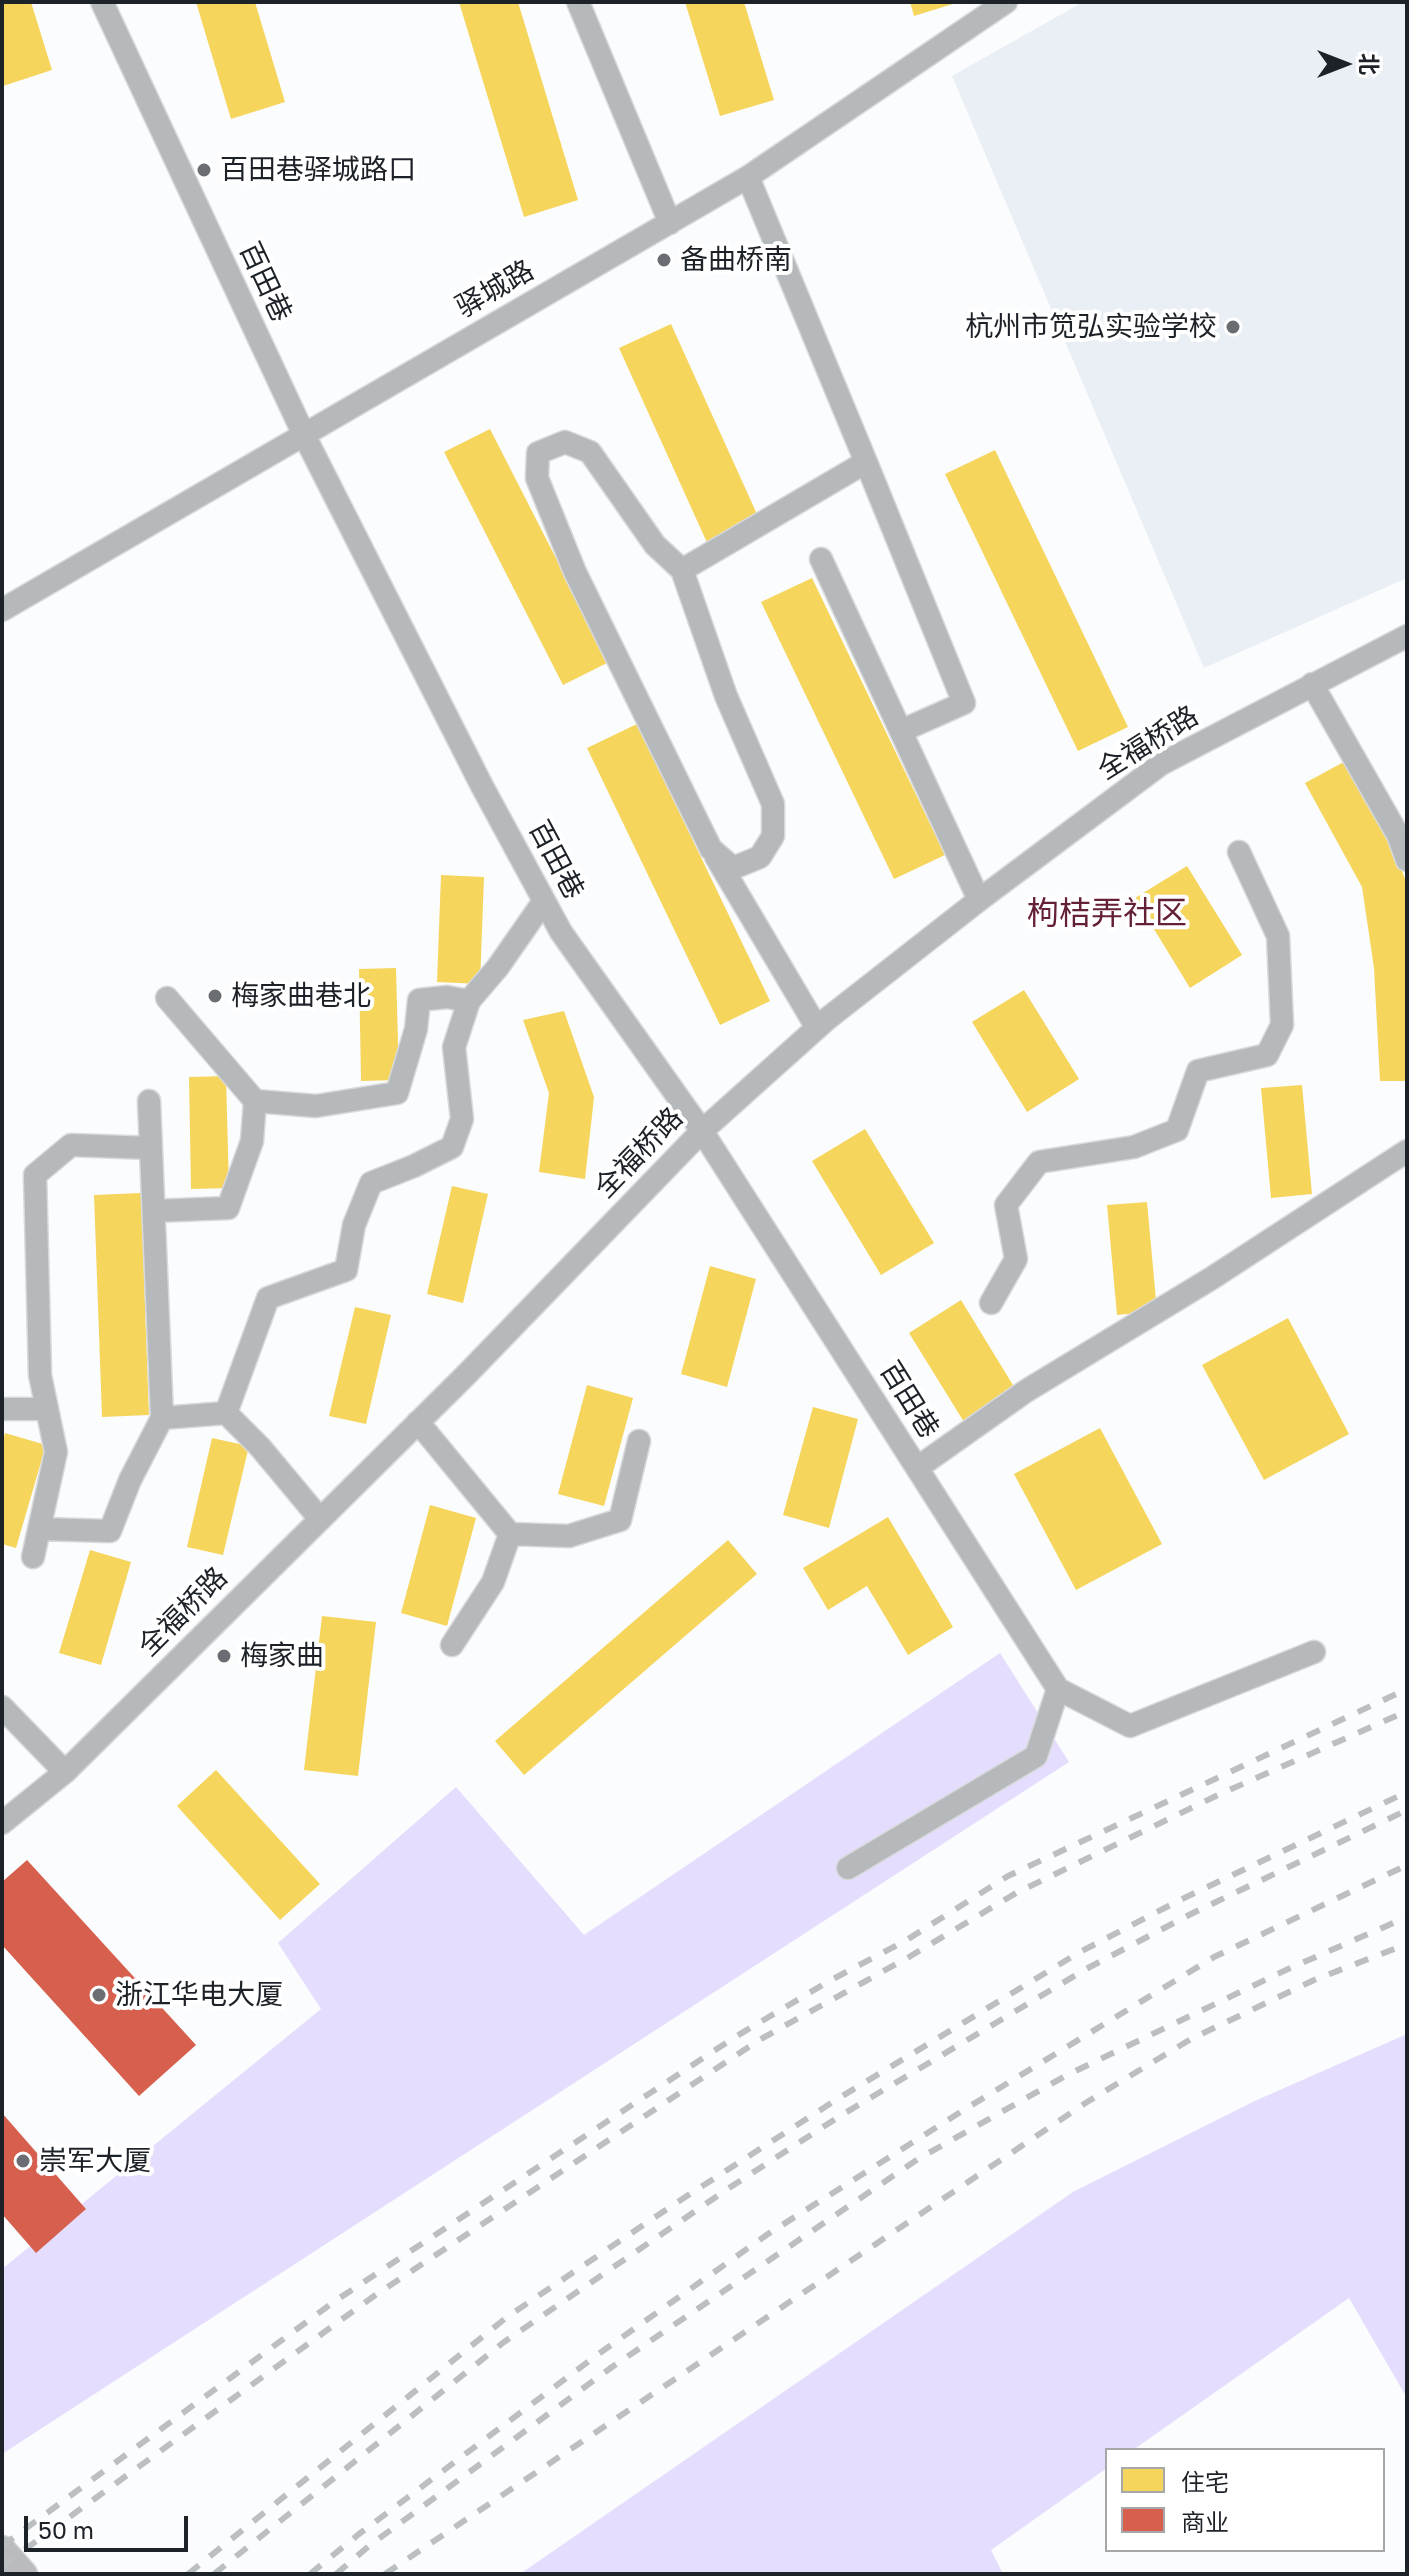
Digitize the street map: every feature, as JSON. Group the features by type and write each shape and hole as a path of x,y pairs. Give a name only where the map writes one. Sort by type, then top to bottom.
{"main road":[{"path":"2,2549 24,2574"}],"street":[{"name":"百田巷","path":"102,2 304,435 482,786 561,932 702,1131 1058,1689"},
{"path":"578,2 670,223"},
{"name":"驿城路","path":"2,610 748,177 1006,2"},
{"path":"748,177 964,703 901,731"},
{"path":"711,849 733,868 760,857 773,836 773,804 726,696 682,570 655,545 590,452 565,442 538,453 537,478 575,572 711,849 817,1028"},
{"path":"682,570 866,462"},
{"path":"821,559 979,900"},
{"name":"全福桥路","path":"2,1823 65,1772 418,1422 702,1131 817,1028 979,900 1161,764 1407,636"},
{"path":"1312,684 1398,835 1407,860"},
{"path":"991,1303 1016,1259 1006,1205 1039,1162 1134,1147 1177,1130 1198,1071 1267,1055 1282,1025 1278,936 1239,852"},
{"path":"226,1413 268,1298 346,1270 354,1225 371,1183 452,1147 462,1119 454,1047 469,1001 498,967 544,901"},
{"path":"255,1101 316,1106 397,1093 416,1029 419,1000 447,997 469,1001"},
{"path":"154,1211 228,1208 252,1141 255,1101 167,998"},
{"path":"40,1529 110,1531 130,1480 162,1418 149,1101"},
{"path":"33,1557 56,1452 40,1375 35,1175 71,1145 151,1148"},
{"path":"917,1468 1026,1391 1212,1278 1407,1151"},
{"path":"2,1409 47,1409"},
{"path":"162,1418 226,1413 260,1447 320,1519"},
{"path":"418,1422 510,1534 569,1536 620,1520 639,1441"},
{"path":"452,1645 493,1582 510,1534"},
{"path":"848,1868 1036,1756 1058,1689 1130,1726 1314,1652"},
{"path":"2,1707 65,1772"}],"shaded area":[{"name":"杭州市笕弘实验学校","path":"1083,2 1407,2 1407,578 1204,668 952,76"},
{"path":"1000,1653 1069,1762 2,2454 2,2269 321,2009 278,1943 456,1787 584,1935"},
{"path":"1407,2034 1407,2398 1349,2298 1136,2448 1105,2448 1105,2469 991,2550 1003,2574 520,2574 1073,2192 1257,2100"}],"building: 住宅":[{"path":"2,2 31,2 52,70 3,86"},
{"path":"196,2 255,2 285,102 231,119"},
{"path":"459,2 518,2 578,200 524,217"},
{"path":"685,2 744,2 774,100 720,116"},
{"path":"910,2 955,2 956,3 914,16"},
{"path":"671,324 761,523 709,547 619,348"},
{"path":"490,429 609,662 563,685 444,452"},
{"path":"995,450 1128,727 1078,751 945,474"},
{"path":"812,578 945,855 894,879 761,602"},
{"path":"637,724 770,1001 720,1025 587,748"},
{"path":"1351,758 1385,827 1407,884 1407,1081 1380,1081 1374,968 1362,887 1305,783"},
{"path":"1187,866 1242,955 1190,988 1135,898"},
{"path":"441,875 484,877 480,984 437,982"},
{"path":"396,968 399,1080 361,1081 359,969"},
{"path":"1024,990 1079,1079 1027,1112 972,1022"},
{"path":"564,1011 594,1097 585,1179 539,1172 549,1093 523,1020"},
{"path":"226,1076 229,1188 191,1189 189,1077"},
{"path":"1302,1085 1312,1194 1271,1198 1261,1088"},
{"path":"865,1129 934,1243 881,1275 812,1161"},
{"path":"452,1186 488,1194 463,1303 427,1294"},
{"path":"141,1193 149,1415 102,1417 94,1195"},
{"path":"1147,1202 1157,1311 1117,1315 1107,1205"},
{"path":"710,1266 756,1279 727,1387 681,1374"},
{"path":"961,1300 1016,1390 964,1422 909,1333"},
{"path":"355,1307 391,1315 366,1424 329,1416"},
{"path":"1288,1318 1349,1434 1264,1480 1202,1365"},
{"path":"587,1385 633,1398 604,1506 558,1494"},
{"path":"813,1407 858,1419 829,1528 783,1515"},
{"path":"1100,1428 1162,1544 1076,1590 1014,1474"},
{"path":"5,1433 46,1445 16,1548 2,1544 2,1444"},
{"path":"212,1438 249,1446 223,1555 187,1547"},
{"path":"430,1505 476,1518 447,1626 401,1613"},
{"path":"888,1517 953,1627 908,1655 867,1586 828,1610 803,1568"},
{"path":"728,1540 757,1574 524,1775 495,1741"},
{"path":"90,1550 131,1562 101,1665 59,1653"},
{"path":"322,1616 376,1622 358,1776 304,1770"},
{"path":"216,1770 320,1884 280,1920 177,1806"}],"building: 商业":[{"name":"浙江华电大厦","path":"27,1860 196,2045 139,2096 2,1945 2,1882"},
{"name":"崇军大厦","path":"2,2113 86,2209 36,2253 2,2214"}],"railway":[{"path":"2,2546 335,2301 735,2037 831,1980 905,1941 1008,1876 1407,1689"},
{"path":"2,2566 374,2296 759,2040 909,1957 1016,1893 1218,1795 1407,1711"},
{"path":"188,2574 507,2317 839,2098 1080,1952 1180,1900 1407,1792"},
{"path":"214,2574 504,2342 840,2116 1086,1969 1191,1914 1407,1810"},
{"path":"310,2574 597,2355 768,2234 1214,1957 1407,1865"},
{"path":"336,2574 369,2546 612,2367 918,2159 1067,2075 1288,1969 1407,1917"},
{"path":"385,2574 1087,2102 1191,2039 1314,1980 1407,1944"}],"place":[{"name":"百田巷驿城路口","path":"204,170"},
{"name":"备曲桥南","path":"664,260"},
{"name":"杭州市笕弘实验学校","path":"1233,327"},
{"name":"梅家曲巷北","path":"215,996"},
{"name":"梅家曲","path":"224,1656"},
{"name":"浙江华电大厦","path":"99,1995"},
{"name":"崇军大厦","path":"23,2161"}],"district":[{"name":"枸桔弄社区","path":"1107,914"}]}
